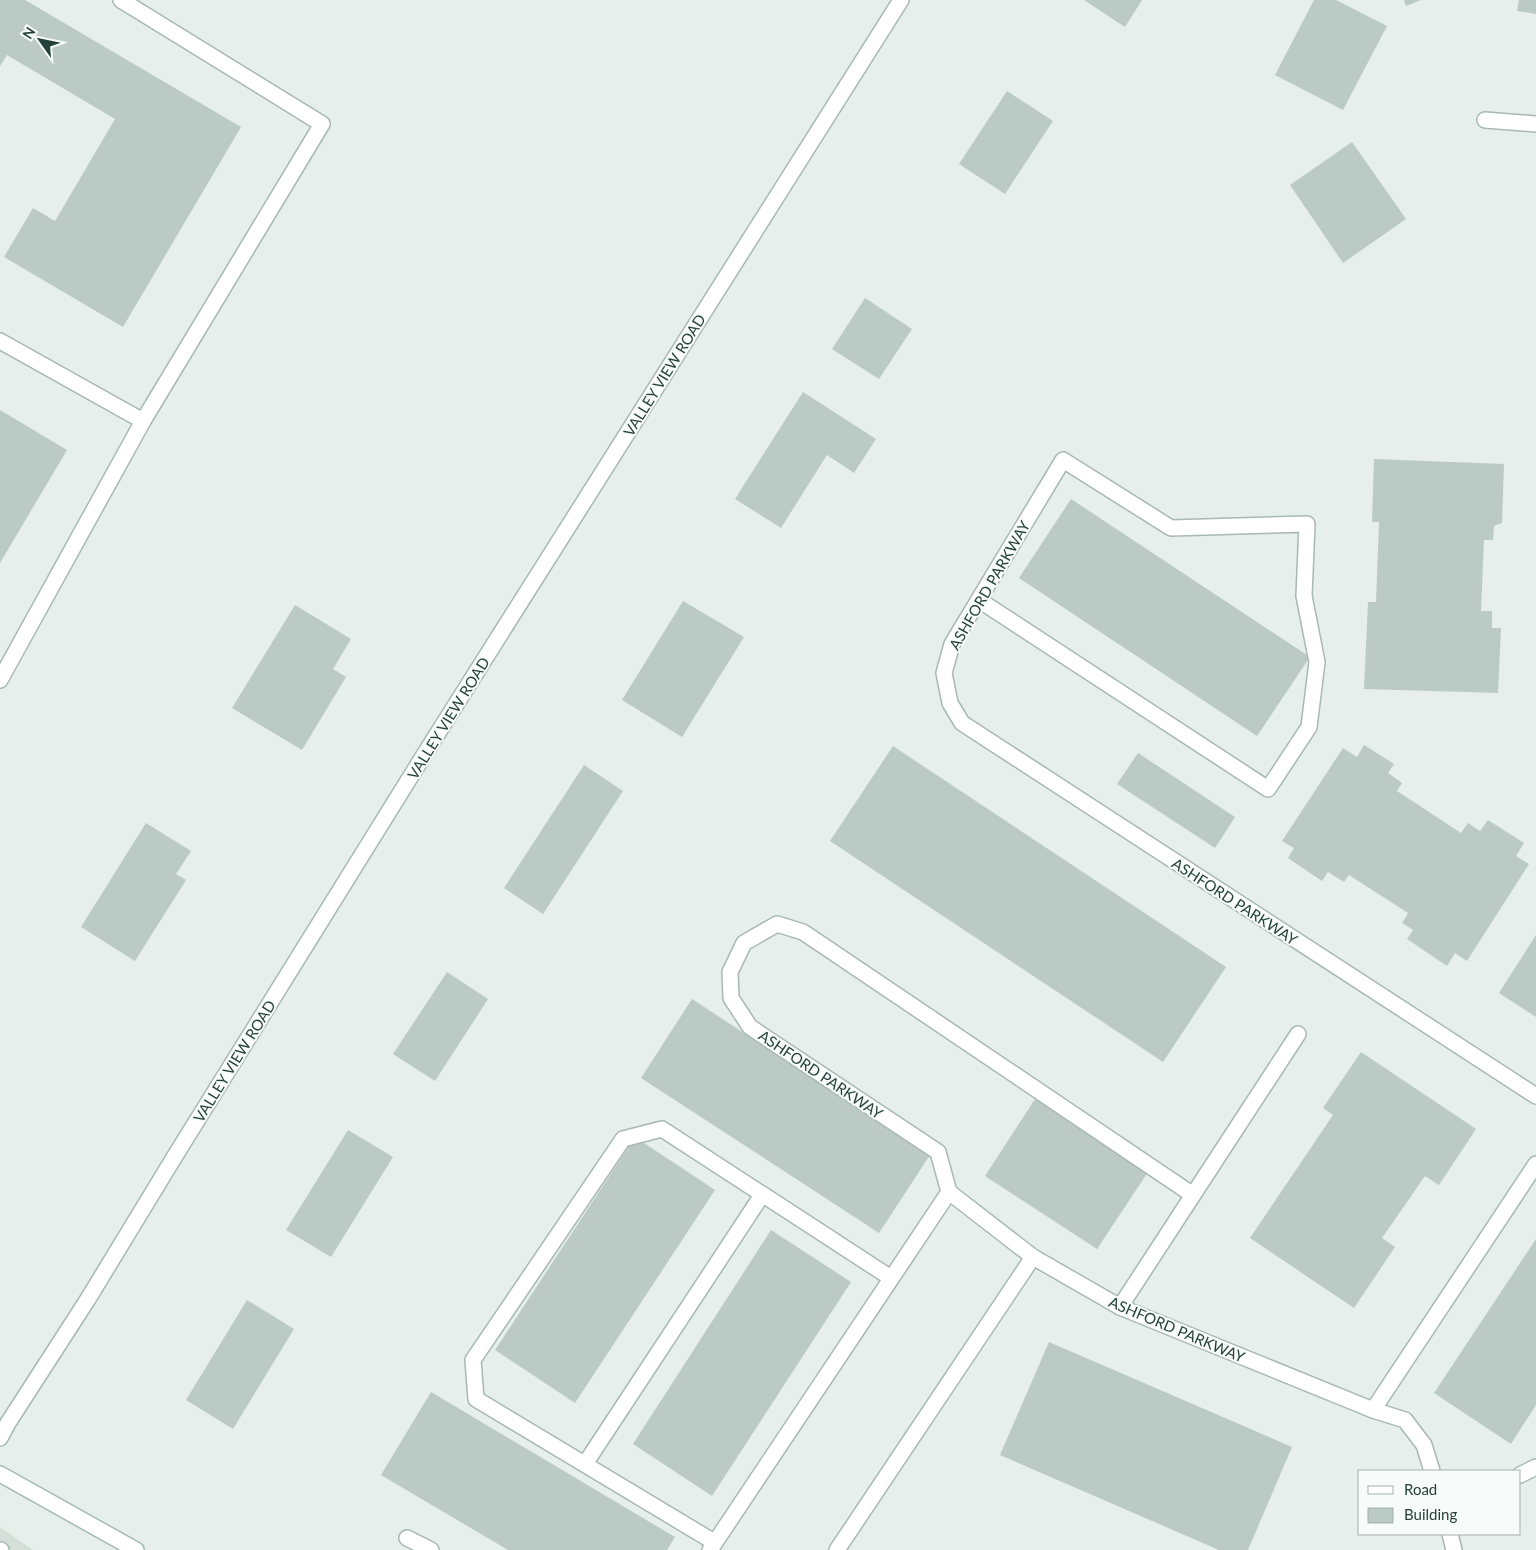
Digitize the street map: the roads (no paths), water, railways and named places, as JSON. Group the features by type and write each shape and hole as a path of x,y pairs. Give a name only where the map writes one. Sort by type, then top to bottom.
{"street":[{"path":"0,680 143,421 322,124 121,0"},
{"name":"VALLEY VIEW ROAD","path":"0,1438 8,1422 93,1291 424,755 901,0"},
{"path":"1485,120 1536,124"},
{"path":"0,341 143,421"},
{"name":"ASHFORD PARKWAY","path":"979,600 1268,789 1309,727 1317,662 1304,596 1307,524 1171,528 1064,460 952,644 944,674 950,703 962,723 1536,1096"},
{"name":"ASHFORD PARKWAY","path":"1193,1195 803,932 777,924 744,943 730,972 731,989 732,998 750,1027 938,1152 949,1192 1033,1257 1120,1307 1374,1410 1405,1420 1424,1445 1432,1470"},
{"path":"1120,1307 1298,1034"},
{"path":"891,1278 662,1128 623,1139 473,1360 476,1398 585,1464 712,1546 949,1192"},
{"path":"1374,1410 1536,1164"},
{"path":"585,1464 762,1195"},
{"path":"838,1550 1033,1257"},
{"path":"1521,1474 1536,1467"},
{"path":"0,1474 136,1550"},
{"path":"1450,1535 1454,1550"},
{"path":"407,1538 430,1550"}]}
